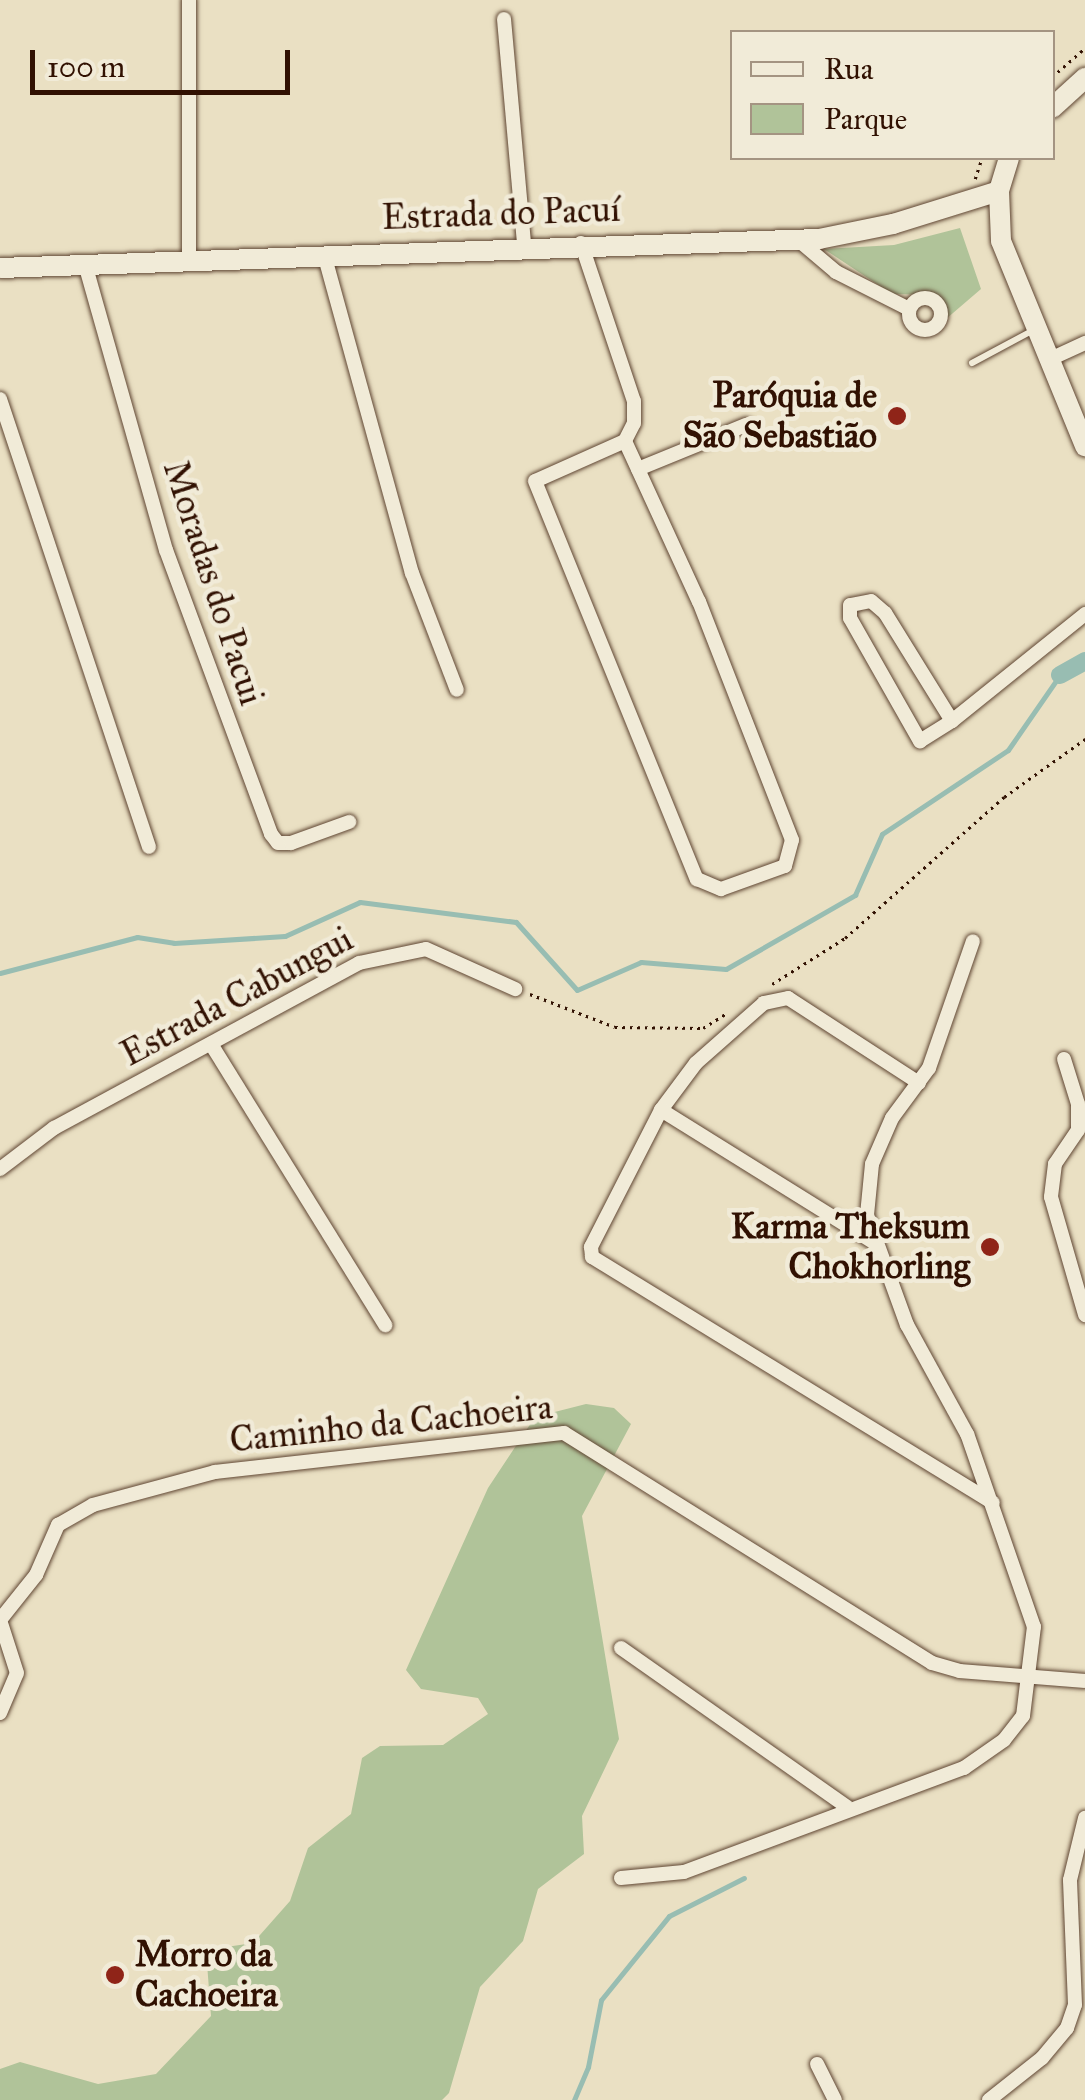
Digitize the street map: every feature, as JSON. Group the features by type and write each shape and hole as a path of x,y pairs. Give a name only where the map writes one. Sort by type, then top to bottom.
{"street":[{"path":"189,0 190,260"},
{"path":"504,19 524,244"},
{"path":"1055,105 1085,78"},
{"path":"1008,160 999,191 1001,240 1085,446"},
{"name":"Estrada do Pacuí","path":"0,268 524,244 797,239 893,224 999,191"},
{"path":"797,239 836,272 909,309"},
{"path":"581,242 634,401 625,441 699,602 792,840 785,866 721,889 697,879 534,482 625,441"},
{"path":"324,254 412,573 457,690"},
{"name":"Moradas do Pacui","path":"84,264 166,550 271,834 290,843 349,822"},
{"path":"1048,360 1085,343"},
{"path":"0,399 149,847"},
{"path":"638,469 746,425"},
{"path":"952,721 885,613 871,601 850,605 850,618 915,738 926,740 952,721 1085,614"},
{"path":"621,1878 684,1872 847,1807 964,1768 1004,1740 1023,1716 1032,1673 1034,1627 994,1503 875,1243 868,1216 872,1164 892,1118 919,1083 973,941"},
{"name":"Estrada Cabungui","path":"0,1169 54,1128 392,952 426,949 516,988"},
{"path":"919,1083 788,998 777,997 709,1050 661,1110 591,1246 599,1266 994,1503"},
{"path":"211,1044 385,1325"},
{"path":"1064,1059 1078,1130 1056,1164 1050,1198 1085,1315"},
{"path":"661,1110 875,1243"},
{"name":"Caminho da Cachoeira","path":"0,1620 36,1575 70,1513 215,1472 564,1433 932,1663 960,1672 1032,1673 1085,1681"},
{"path":"0,1620 17,1673 0,1712"},
{"path":"621,1648 847,1807"},
{"path":"990,2100 1042,2058 1066,2028 1075,2005 1070,1880 1085,1818"},
{"path":"817,2064 835,2100"}],"lane":[{"path":"972,364 1036,330"}],"path":[{"path":"1055,74 1085,48"},
{"path":"766,988 845,938 1004,797 1085,740"},
{"path":"516,988 615,1027 704,1028 735,1008"}],"green space":[{"path":"960,228 981,289 946,319 934,295 892,294 824,249 894,245"},
{"path":"586,1404 614,1408 631,1424 582,1516 619,1739 582,1816 584,1854 538,1889 523,1941 480,1987 449,2093 442,2100 0,2100 0,2069 20,2062 98,2084 156,2074 211,2016 206,1950 253,1943 290,1901 308,1848 351,1814 362,1758 380,1746 443,1745 488,1714 478,1698 421,1689 406,1670 488,1488 535,1417"}],"waterway":[{"path":"1060,675 1085,661"},
{"path":"0,973 137,937 174,943 285,936 360,902 516,922 577,990 641,962 726,969 855,895 882,834 1008,750 1060,675"},
{"path":"574,2100 588,2067 601,2000 669,1916 744,1878"}],"place":[{"name":"Paróquia de São Sebastião","path":"897,416"},
{"name":"Karma Theksum Chokhorling","path":"990,1247"},
{"name":"Morro da Cachoeira","path":"115,1975"}]}
